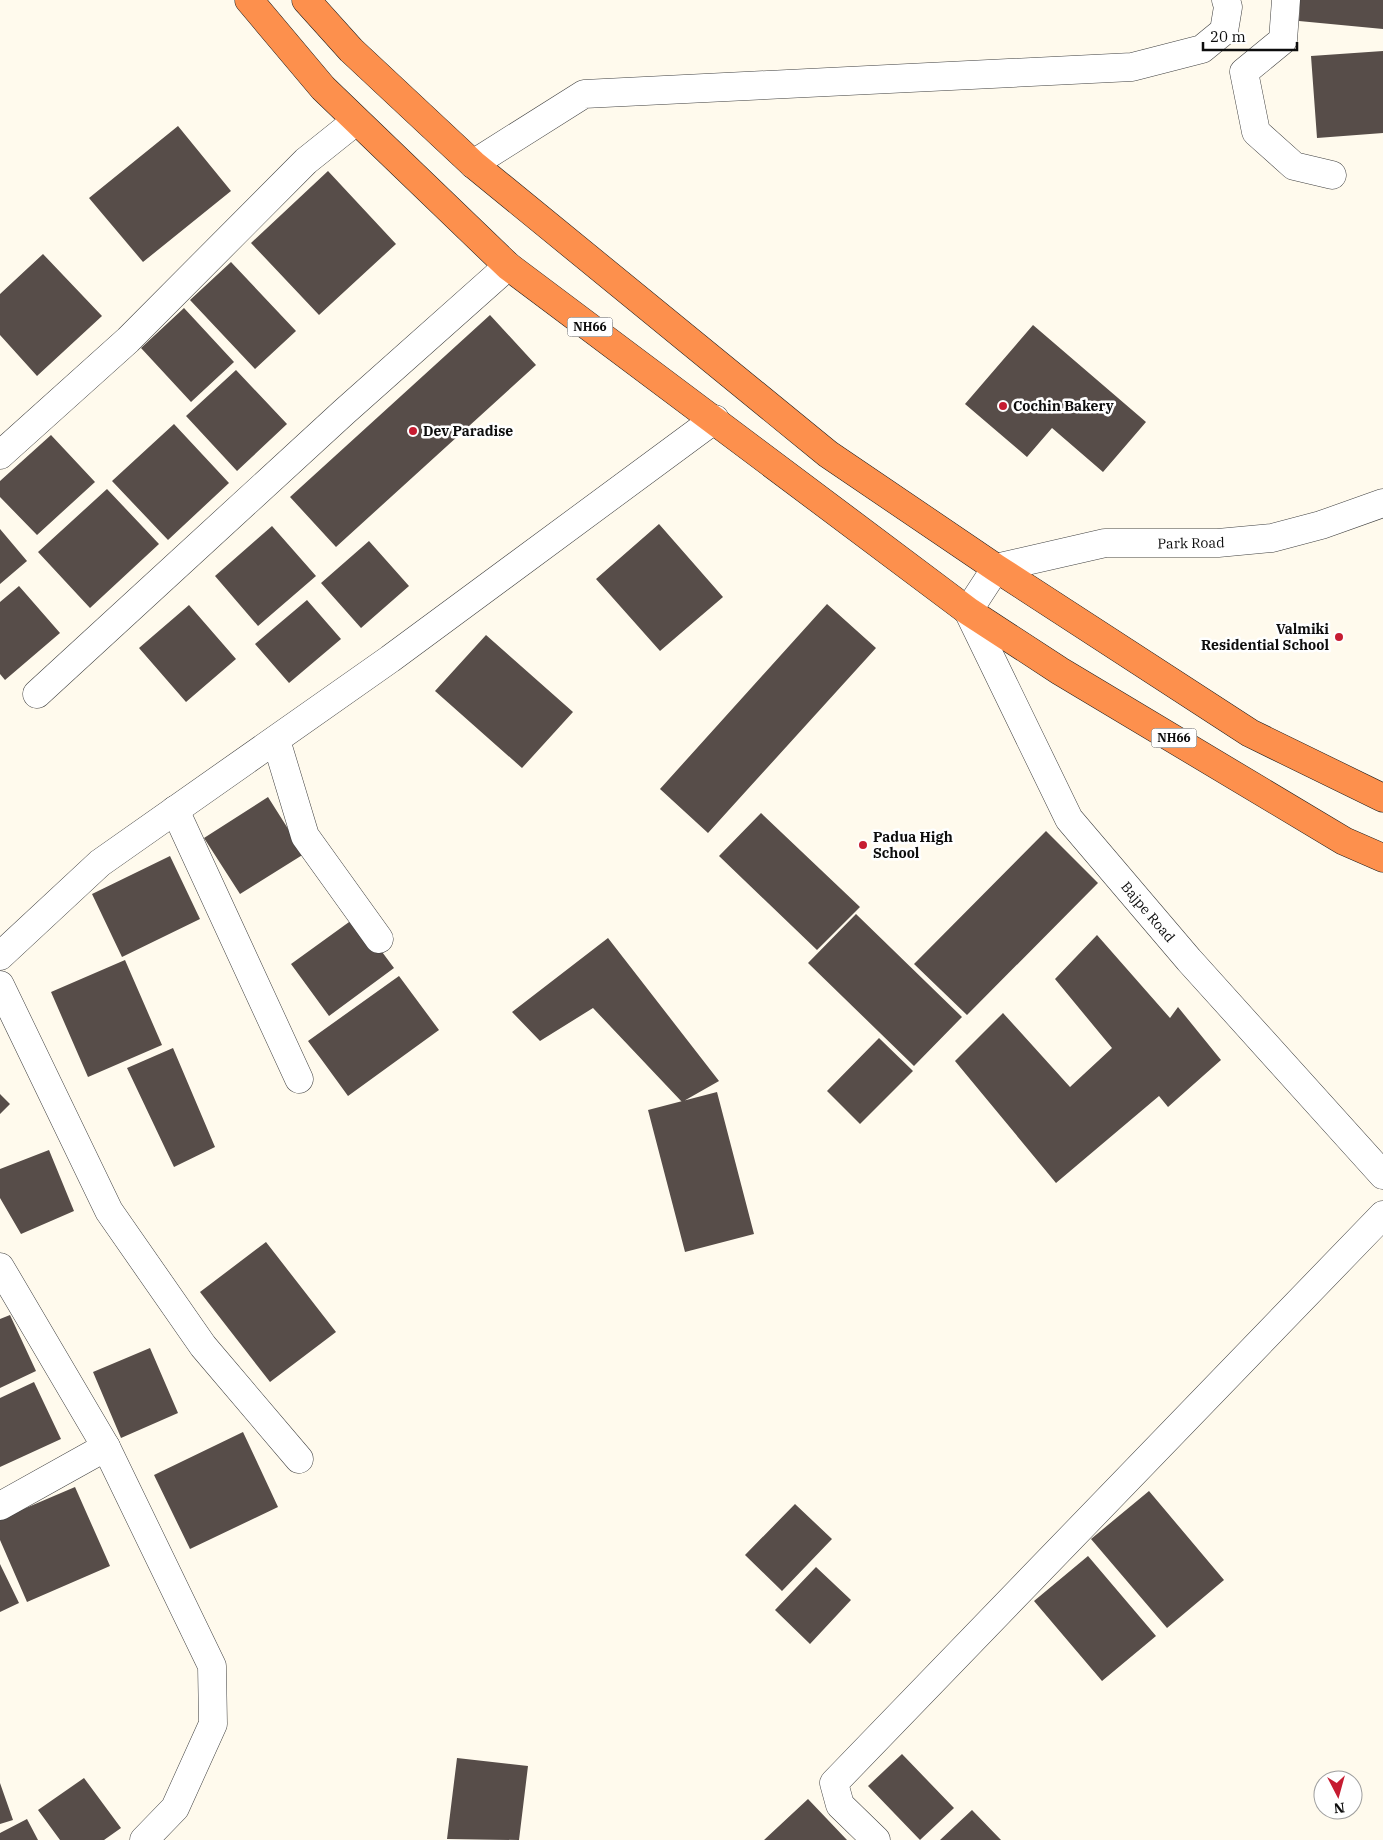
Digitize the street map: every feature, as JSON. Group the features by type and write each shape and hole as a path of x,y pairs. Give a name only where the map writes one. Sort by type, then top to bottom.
{"highway":[{"name":"NH66","path":"248,0 323,88 508,266 968,611 1060,671 1344,841 1383,858"},
{"path":"306,0 351,50 473,164 828,454 996,568 1250,733 1383,798"}],"street":[{"path":"473,164 584,94 1132,67 1202,49 1224,31 1228,7 1226,0"},
{"path":"1286,0 1283,40 1244,72 1256,132 1294,166 1332,175"},
{"path":"0,455 128,340 306,161 356,121"},
{"path":"37,694 344,412 508,266"},
{"path":"0,956 100,863 390,659 714,419"},
{"name":"Park Road","path":"996,568 1105,543 1218,543 1272,538 1321,525 1383,503"},
{"path":"968,611 996,568"},
{"name":"Bajpe Road","path":"968,611 1069,819 1189,960 1383,1175"},
{"path":"276,740 305,836 379,940"},
{"path":"175,810 299,1079"},
{"path":"0,985 109,1211 203,1346 299,1459"},
{"path":"876,1840 840,1805 834,1783 1383,1215"},
{"path":"0,1267 7,1296 106,1447 212,1666 213,1724 175,1808 144,1840"},
{"path":"0,1506 106,1447"}],"building":[{"path":"1300,0 1383,0 1383,29 1299,21"},
{"path":"1383,51 1383,133 1317,138 1311,56"},
{"path":"178,126 231,191 143,262 89,198"},
{"path":"328,171 396,244 319,315 251,243"},
{"path":"43,254 102,316 37,376 0,335 0,294"},
{"path":"231,262 296,331 255,369 190,300"},
{"path":"184,308 234,362 191,402 141,348"},
{"name":"Dev Paradise","path":"490,315 536,365 336,547 290,497"},
{"path":"1033,325 1146,422 1103,472 1052,428 1027,457 965,404"},
{"path":"236,370 287,424 237,471 186,416"},
{"path":"174,424 229,483 168,540 112,481"},
{"path":"51,435 95,482 37,535 0,497 0,481"},
{"path":"107,489 159,544 90,608 38,552"},
{"path":"659,524 723,597 660,651 596,579"},
{"path":"272,526 316,576 258,626 215,576"},
{"path":"0,529 27,561 0,584"},
{"path":"369,541 409,586 361,628 321,583"},
{"path":"19,586 60,633 5,680 0,674 0,602"},
{"path":"307,600 341,639 289,683 255,644"},
{"path":"827,604 876,648 708,833 660,789"},
{"path":"189,605 236,659 186,702 139,648"},
{"path":"486,635 573,712 522,768 435,691"},
{"path":"268,797 304,854 240,894 204,838"},
{"path":"761,813 860,907 817,950 719,856"},
{"path":"1046,831 1098,883 967,1015 914,964"},
{"path":"170,856 200,919 122,957 92,894"},
{"path":"856,914 962,1017 914,1066 808,963"},
{"path":"356,917 394,968 329,1016 291,964"},
{"path":"1097,935 1170,1018 1178,1007 1221,1060 1168,1107 1159,1096 1056,1183 955,1061 1003,1013 1070,1087 1112,1048 1055,979"},
{"path":"608,938 719,1081 682,1102 593,1008 540,1041 512,1012"},
{"path":"125,960 162,1045 88,1077 51,992"},
{"path":"399,976 439,1030 348,1096 308,1041"},
{"path":"879,1038 913,1071 860,1124 827,1091"},
{"path":"173,1048 215,1147 174,1167 127,1068"},
{"path":"717,1092 754,1234 685,1252 648,1110"},
{"path":"0,1094 10,1104 0,1114"},
{"path":"49,1150 74,1211 21,1234 0,1198 0,1169"},
{"path":"266,1242 336,1332 270,1382 200,1292"},
{"path":"10,1315 36,1371 0,1388 0,1319"},
{"path":"150,1348 178,1413 121,1438 93,1372"},
{"path":"34,1382 61,1439 0,1467 0,1398"},
{"path":"243,1432 278,1507 190,1549 154,1475"},
{"path":"75,1487 110,1566 27,1602 0,1540 0,1519"},
{"path":"1149,1491 1224,1580 1167,1628 1091,1539"},
{"path":"795,1504 832,1539 782,1591 745,1555"},
{"path":"1088,1556 1156,1636 1102,1681 1034,1601"},
{"path":"0,1564 19,1603 0,1612"},
{"path":"816,1567 851,1600 810,1644 775,1610"},
{"path":"902,1754 954,1808 920,1840 868,1786"},
{"path":"457,1758 528,1766 519,1840 447,1839"},
{"path":"84,1778 121,1828 104,1840 60,1840 38,1810"},
{"path":"0,1783 13,1820 0,1824"},
{"path":"808,1799 847,1840 764,1840"},
{"path":"972,1810 1001,1840 940,1840"},
{"path":"27,1819 38,1840 0,1840 0,1833"}],"place":[{"name":"Cochin Bakery","path":"1003,406"},
{"name":"Dev Paradise","path":"413,431"},
{"name":"Valmiki Residential School","path":"1339,637"},
{"name":"Padua High School","path":"863,845"}]}
